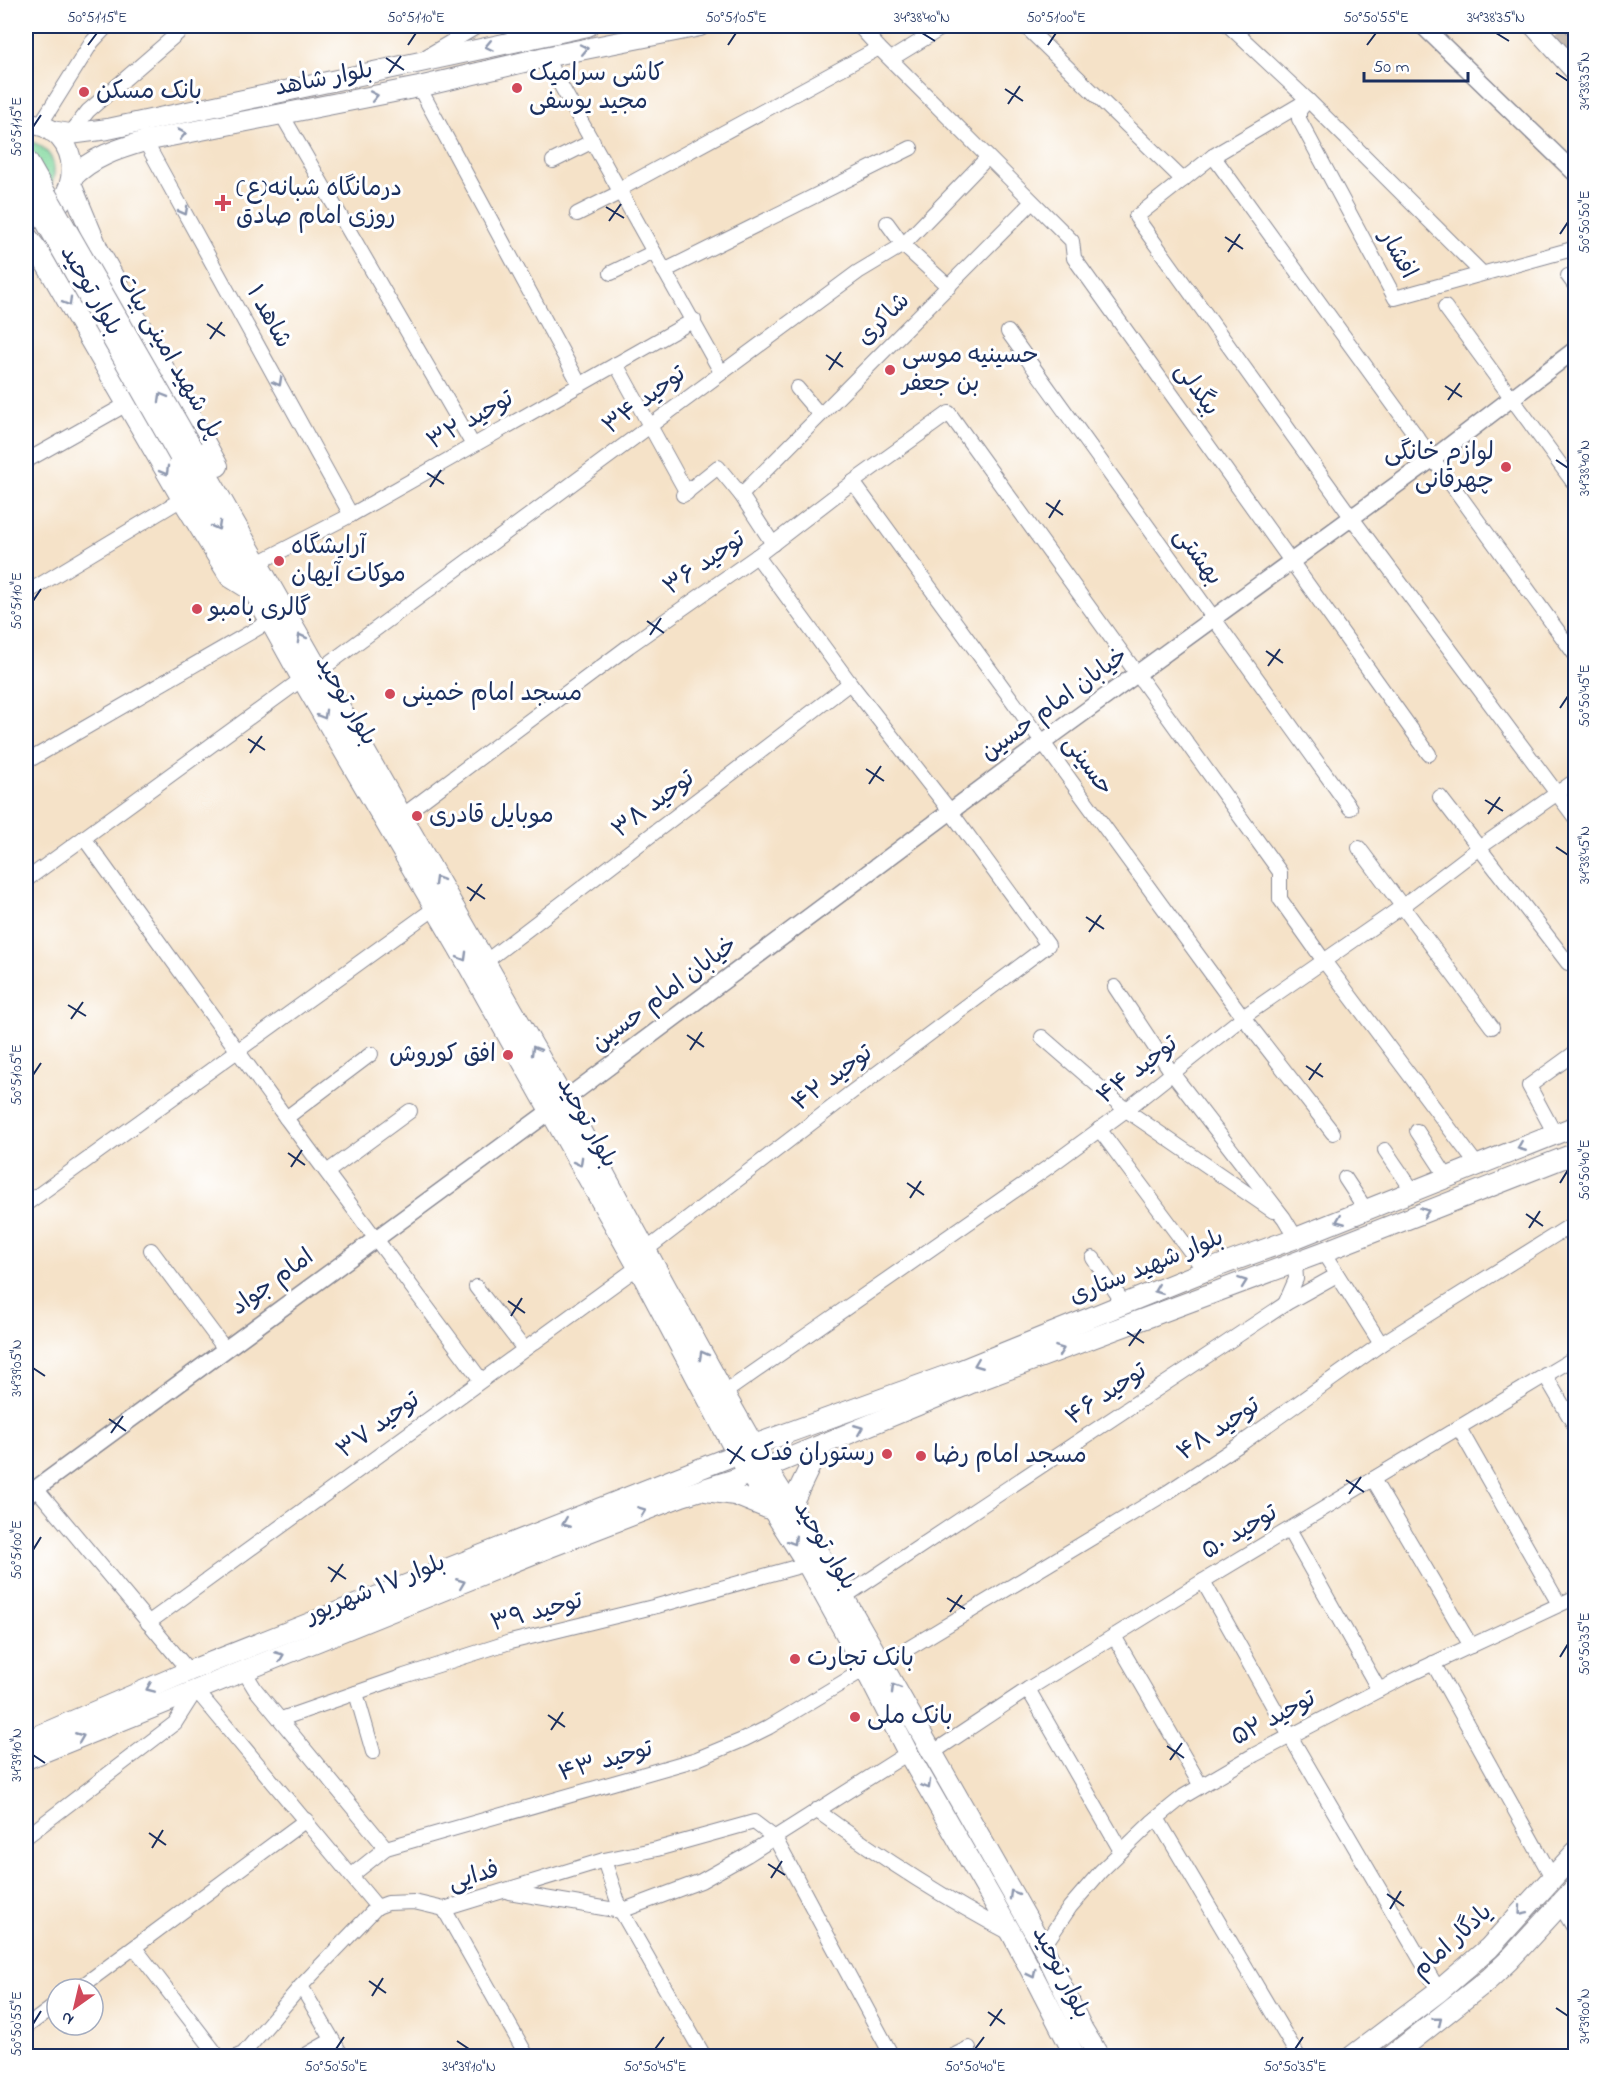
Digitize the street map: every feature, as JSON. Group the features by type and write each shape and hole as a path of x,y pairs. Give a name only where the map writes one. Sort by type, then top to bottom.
{"main road":[{"name":"بلوار شاهد","path":"41,126 104,129 417,62 531,31 588,26"},
{"name":"بلوار شاهد","path":"71,181 82,168 115,151 146,141 419,87 545,57 700,26"},
{"path":"1534,26 1575,72"},
{"name":"بلوار توحید","path":"41,126 66,147 70,157 71,181 99,249 311,675 435,908 557,1106 727,1416 754,1445 757,1471"},
{"path":"104,129 94,138 95,147 104,152 115,151"},
{"name":"پل شهید امینی بیات","path":"26,159 185,452 262,573"},
{"path":"26,220 48,214 58,206 66,196 71,181"},
{"name":"پل شهید امینی بیات","path":"26,187 185,452 262,573"},
{"name":"بلوار توحید","path":"26,235 52,274 182,499 230,577 262,573"},
{"path":"52,274 52,267 66,250 78,246 99,249"},
{"name":"بلوار توحید","path":"262,573 270,621 311,675 402,816 485,962 557,1106"},
{"name":"بلوار شهید ستاری","path":"737,1454 754,1445 959,1371 1205,1271 1296,1238 1575,1126"},
{"name":"بلوار شهید ستاری","path":"757,1471 969,1384 1295,1263 1575,1153"},
{"name":"بلوار توحید","path":"642,1258 724,1393 727,1416 737,1454 757,1471 844,1597 908,1753 1012,1934 1075,2056"},
{"path":"701,1469 716,1445 727,1416 760,1428 794,1432"},
{"path":"685,1489 735,1495 782,1508 825,1443"},
{"name":"بلوار ۱۷ شهریور","path":"26,1759 550,1547 685,1489 701,1469 737,1454"},
{"name":"بلوار ۱۷ شهریور","path":"26,1741 189,1671 685,1489 757,1471"},
{"name":"بلوار توحید","path":"782,1508 807,1564 932,1753 1043,1947 1083,2030 1099,2056"},
{"name":"یادگار امام","path":"1353,2056 1439,1991 1489,1948 1575,1852"},
{"name":"یادگار امام","path":"1392,2056 1489,1979 1575,1887"}],"street":[{"path":"41,126 93,42 107,26"},
{"path":"41,126 88,111 186,26"},
{"path":"417,62 478,26"},
{"path":"859,26 1032,202"},
{"path":"891,59 945,26"},
{"path":"1025,26 1184,180"},
{"path":"1229,26 1308,100 1482,273"},
{"path":"1423,26 1575,174"},
{"path":"577,214 879,48"},
{"path":"545,57 721,372"},
{"path":"419,87 580,385"},
{"path":"1308,100 1213,156 1136,217 1352,518 1575,819"},
{"name":"افشار","path":"1308,100 1299,111 1299,119 1395,298 1575,248"},
{"path":"282,115 473,445"},
{"name":"شاهد ۱","path":"146,141 351,515"},
{"path":"553,161 592,141"},
{"path":"664,271 911,148"},
{"path":"1213,156 1575,656"},
{"name":"توحید ۳۴","path":"26,880 311,675 858,272 903,244 987,158"},
{"name":"بیگدلی","path":"1032,202 1072,241 1074,258 1429,754"},
{"name":"شاکری","path":"741,495 1032,202"},
{"path":"887,223 903,244 948,287"},
{"path":"611,273 654,252"},
{"path":"1445,307 1575,486"},
{"name":"توحید ۳۲","path":"262,573 351,515 694,320"},
{"name":"بهشتی","path":"1008,332 1350,808"},
{"name":"خیابان امام حسین","path":"557,1106 1042,743 1432,459 1575,349"},
{"path":"616,364 685,494 718,467 741,495 773,543"},
{"path":"797,388 820,416"},
{"path":"26,461 127,404"},
{"name":"توحید ۳۶","path":"402,816 629,646 757,556 853,482 949,413 1137,674"},
{"name":"حسینی","path":"853,482 1042,743 1332,1133"},
{"path":"26,593 182,499"},
{"path":"757,556 850,683 951,812"},
{"path":"26,762 270,621"},
{"path":"1137,674 1280,872 1280,899 1323,961 1477,1165"},
{"name":"توحید ۳۸","path":"485,962 850,683"},
{"name":"توحید ۴۴","path":"724,1393 1036,1176 1126,1110 1244,1017 1403,906 1479,848 1575,780"},
{"path":"1440,797 1568,963"},
{"name":"توحید ۴۲","path":"642,1258 1048,945 951,812"},
{"path":"84,838 286,1118 481,1380"},
{"path":"1359,848 1492,1027"},
{"path":"26,1204 435,908"},
{"path":"1115,987 1172,1073 1284,1218 1296,1238"},
{"path":"1042,1038 1126,1110 1284,1218"},
{"path":"1555,1134 1529,1086 1575,1052"},
{"path":"286,1118 371,1054"},
{"name":"امام جواد","path":"31,1492 557,1106"},
{"path":"327,1172 410,1111"},
{"path":"1099,1129 1205,1271"},
{"path":"1417,1131 1447,1177"},
{"path":"1385,1150 1413,1191"},
{"path":"1345,1178 1366,1210"},
{"name":"توحید ۴۸","path":"873,1667 1168,1492 1242,1443 1381,1344 1575,1222"},
{"path":"151,1250 225,1349"},
{"path":"1323,1252 1381,1344"},
{"name":"توحید ۳۷","path":"148,1623 524,1349 642,1258"},
{"path":"1093,1258 1124,1304"},
{"path":"1285,1304 1296,1279 1295,1263"},
{"name":"توحید ۴۶","path":"844,1597 1285,1304 1337,1275"},
{"path":"476,1287 524,1349"},
{"name":"توحید ۵۰","path":"932,1753 1028,1689 1203,1581 1575,1358"},
{"path":"1545,1375 1575,1428"},
{"path":"1459,1428 1559,1604"},
{"path":"1373,1479 1471,1646"},
{"path":"31,1492 189,1671"},
{"path":"1289,1530 1379,1690"},
{"name":"توحید ۳۹","path":"282,1719 510,1642 657,1606 807,1564"},
{"path":"1203,1581 1290,1736 1439,1991"},
{"name":"توحید ۵۲","path":"1043,1947 1070,1906 1121,1851 1184,1796 1290,1736 1379,1690 1575,1597"},
{"path":"1114,1636 1201,1786"},
{"path":"1433,1663 1552,1877"},
{"name":"توحید ۴۳","path":"351,1875 386,1848 697,1759 745,1740 873,1667"},
{"path":"244,1671 255,1689 386,1848"},
{"path":"1028,1689 1121,1851"},
{"path":"26,1837 175,1723 196,1690 377,1907 301,1986 266,2029 238,2056"},
{"path":"356,1693 373,1752"},
{"path":"504,1892 621,1911 701,1881 775,1838 908,1753"},
{"path":"816,1810 874,1853 1012,1934"},
{"path":"1157,1818 1298,2056"},
{"path":"94,1977 306,1820"},
{"name":"فدایی","path":"377,1907 388,1903 414,1902 444,1909 604,1860 657,1849 754,1822 775,1838"},
{"path":"775,1838 892,2056"},
{"path":"604,1860 621,1911 704,2056"},
{"path":"1560,1905 1575,1931"},
{"path":"444,1909 527,2056"},
{"path":"135,1947 218,2056"},
{"path":"301,1986 342,2056"},
{"path":"27,2022 45,2011"},
{"path":"304,2056 332,2040"},
{"path":"954,2056 969,2048"}],"green space":[{"path":"26,140 46,151 52,161 54,173 50,186 26,201"}],"tunnel":[{"path":"1562,26 1576,40"}],"place":[{"name":"کاشی سرامیک مجید یوسفی","path":"517,88"},
{"name":"بانک مسکن","path":"84,92"},
{"name":"(ع)درمانگاه شبانه روزی امام صادق","path":"223,203"},
{"name":"حسینیه موسی بن جعفر","path":"890,370"},
{"name":"لوازم خانگی چهرقانی","path":"1506,467"},
{"name":"آرایشگاه موکات آیهان","path":"279,561"},
{"name":"گالری بامبو","path":"197,609"},
{"name":"مسجد امام خمینی","path":"390,694"},
{"name":"موبایل قادری","path":"417,816"},
{"name":"افق کوروش","path":"508,1055"},
{"name":"رستوران فدک","path":"887,1454"},
{"name":"مسجد امام رضا","path":"921,1456"},
{"name":"بانک تجارت","path":"795,1659"},
{"name":"بانک ملی","path":"855,1717"}]}
